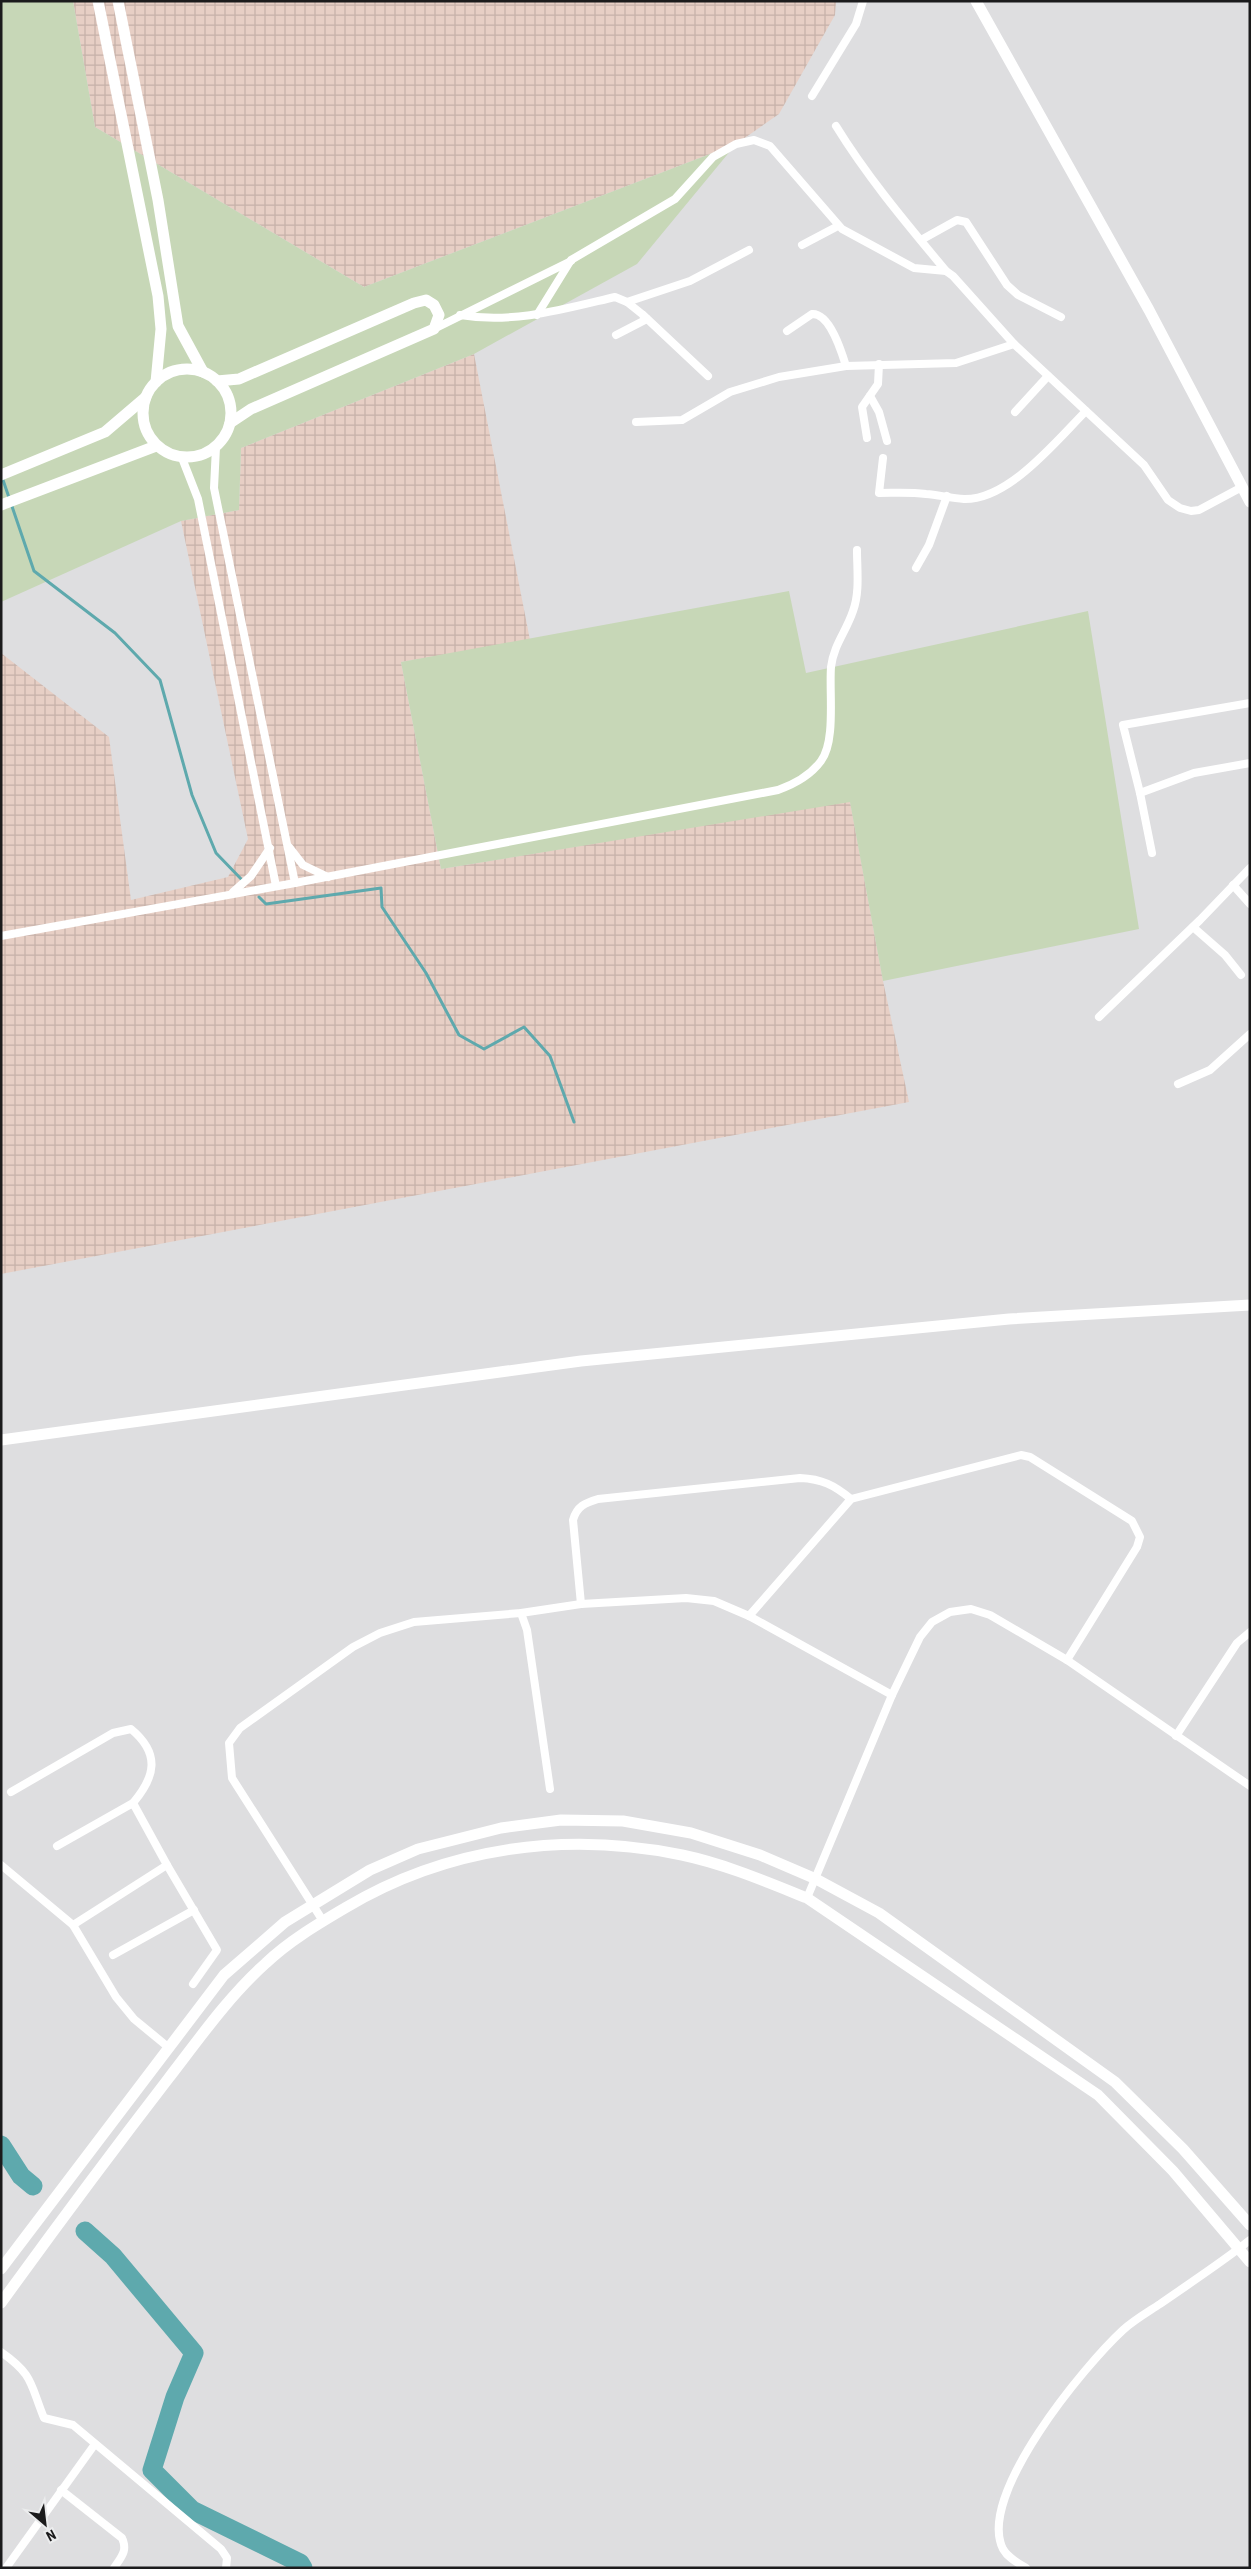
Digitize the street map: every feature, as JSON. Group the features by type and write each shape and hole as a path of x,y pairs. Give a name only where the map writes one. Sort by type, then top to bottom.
{"street":[{"path":"98,1 158,296 161,329 156,382"},
{"path":"118,1 158,200 178,326 203,372"},
{"path":"812,96 856,24 863,1"},
{"path":"976,1 1149,310 1250,502"},
{"path":"836,126 854,155 946,271 953,276 1014,344 1144,465 1168,500 1180,508 1190,511 1199,510 1242,487"},
{"path":"230,424 251,408 434,329 571,260 675,199 713,157 736,144 754,140 770,146 838,226 914,268 946,271"},
{"path":"921,240 958,220 966,222 1007,285 1018,295 1061,317"},
{"path":"802,245 838,226"},
{"path":"627,302 690,281 749,250"},
{"path":"537,315 571,260"},
{"path":"460,315 484,319 537,315 615,297 627,302 708,376"},
{"path":"217,381 239,379 426,300 434,305 439,315 434,329"},
{"path":"787,331 812,314 820,316 839,341 846,366"},
{"path":"616,336 647,319"},
{"path":"636,422 682,420 730,392 779,377 846,366 956,363 1014,344"},
{"path":"868,438 862,407 878,384 879,364"},
{"path":"1,475 105,432 146,397 156,382 164,376 183,369 203,372 217,381 229,400 230,424 227,432 216,447 200,455 182,458 168,454 156,446 148,436 143,423 142,410 146,397"},
{"path":"1015,412 1048,376"},
{"path":"870,396 879,412 886,441"},
{"path":"883,458 880,493 947,496 965,499 982,496 1009,484 1086,412"},
{"path":"1,505 156,446"},
{"path":"216,447 214,488 295,883"},
{"path":"182,458 198,499 270,848 276,886"},
{"path":"916,568 929,545 947,496"},
{"path":"1,936 328,877 778,790 795,784 822,760 828,740 832,667 837,642 853,611 858,585 857,550"},
{"path":"1152,853 1140,793 1123,725 1250,703"},
{"path":"1140,793 1194,773 1250,763"},
{"path":"287,844 303,865 328,877"},
{"path":"230,894 251,876 270,848"},
{"path":"1099,1017 1193,927 1250,868"},
{"path":"1233,885 1250,904"},
{"path":"1193,927 1225,955 1241,975"},
{"path":"1178,1084 1210,1070 1250,1034"},
{"path":"1,1440 581,1361 1009,1319 1250,1305"},
{"path":"749,1616 851,1499 1021,1455 1030,1457 1132,1521 1140,1537 1137,1547 1067,1660"},
{"path":"582,1604 573,1520 576,1509 586,1503 598,1499 800,1478 820,1479 834,1484 851,1499"},
{"path":"323,1921 232,1778 230,1742 240,1728 353,1648 380,1633 414,1622 521,1613 582,1604 686,1598 714,1601 749,1616 892,1695"},
{"path":"807,1898 892,1695 920,1636 932,1622 950,1612 971,1609 990,1614 1067,1660 1250,1786"},
{"path":"521,1613 527,1630 550,1789"},
{"path":"1176,1736 1237,1643 1250,1632"},
{"path":"12,1792 113,1733 132,1729 141,1737 149,1752 153,1769 146,1788 133,1804 57,1846"},
{"path":"133,1804 217,1950 193,1984"},
{"path":"1,2269 224,1975 285,1922 370,1870 418,1849 501,1828 561,1820 622,1821 692,1833 760,1855 816,1879 879,1913 1115,2082 1183,2149 1250,2225"},
{"path":"1,2303 95,2173 236,1992 268,1961 323,1921 377,1889 426,1869 506,1849 562,1843 618,1845 684,1855 756,1877 807,1898 1098,2095 1173,2171 1250,2262"},
{"path":"1,1865 73,1925 116,1997 134,2019 168,2047"},
{"path":"73,1925 167,1865"},
{"path":"113,1954 194,1910"},
{"path":"1026,2568 1014,2560 1004,2549 999,2532 999,2515 1021,2462 1040,2428 1097,2355 1124,2328 1250,2240"},
{"path":"1,2352 18,2364 33,2382 44,2418 73,2425 222,2549 228,2558 226,2568"},
{"path":"6,2568 95,2444"},
{"path":"61,2490 122,2538 126,2545 124,2553 114,2568"}],"shaded area":[{"path":"73,1 836,1 835,15 779,114 736,144 364,287 95,127"},
{"path":"474,354 530,640 401,662 441,869 850,801 883,981 909,1102 1,1274 1,653 109,737 131,900 228,877 248,839 181,521 239,510 241,448"}],"green space":[{"path":"1,1 73,1 95,127 364,287 736,144 637,264 474,354 241,448 239,510 181,521 1,602"},
{"path":"789,591 806,673 1088,611 1139,929 883,981 850,802 441,869 401,662"}],"waterway":[{"path":"2,477 34,571 115,633 160,680 192,795 216,853 244,882"},
{"path":"259,897 266,904 381,888 382,907 426,973 459,1035 484,1049 524,1027 550,1056 574,1122"},
{"path":"1,2145 21,2176 33,2186"},
{"path":"85,2231 113,2256 194,2353 175,2397 152,2470 192,2510 300,2563 303,2568"}]}
